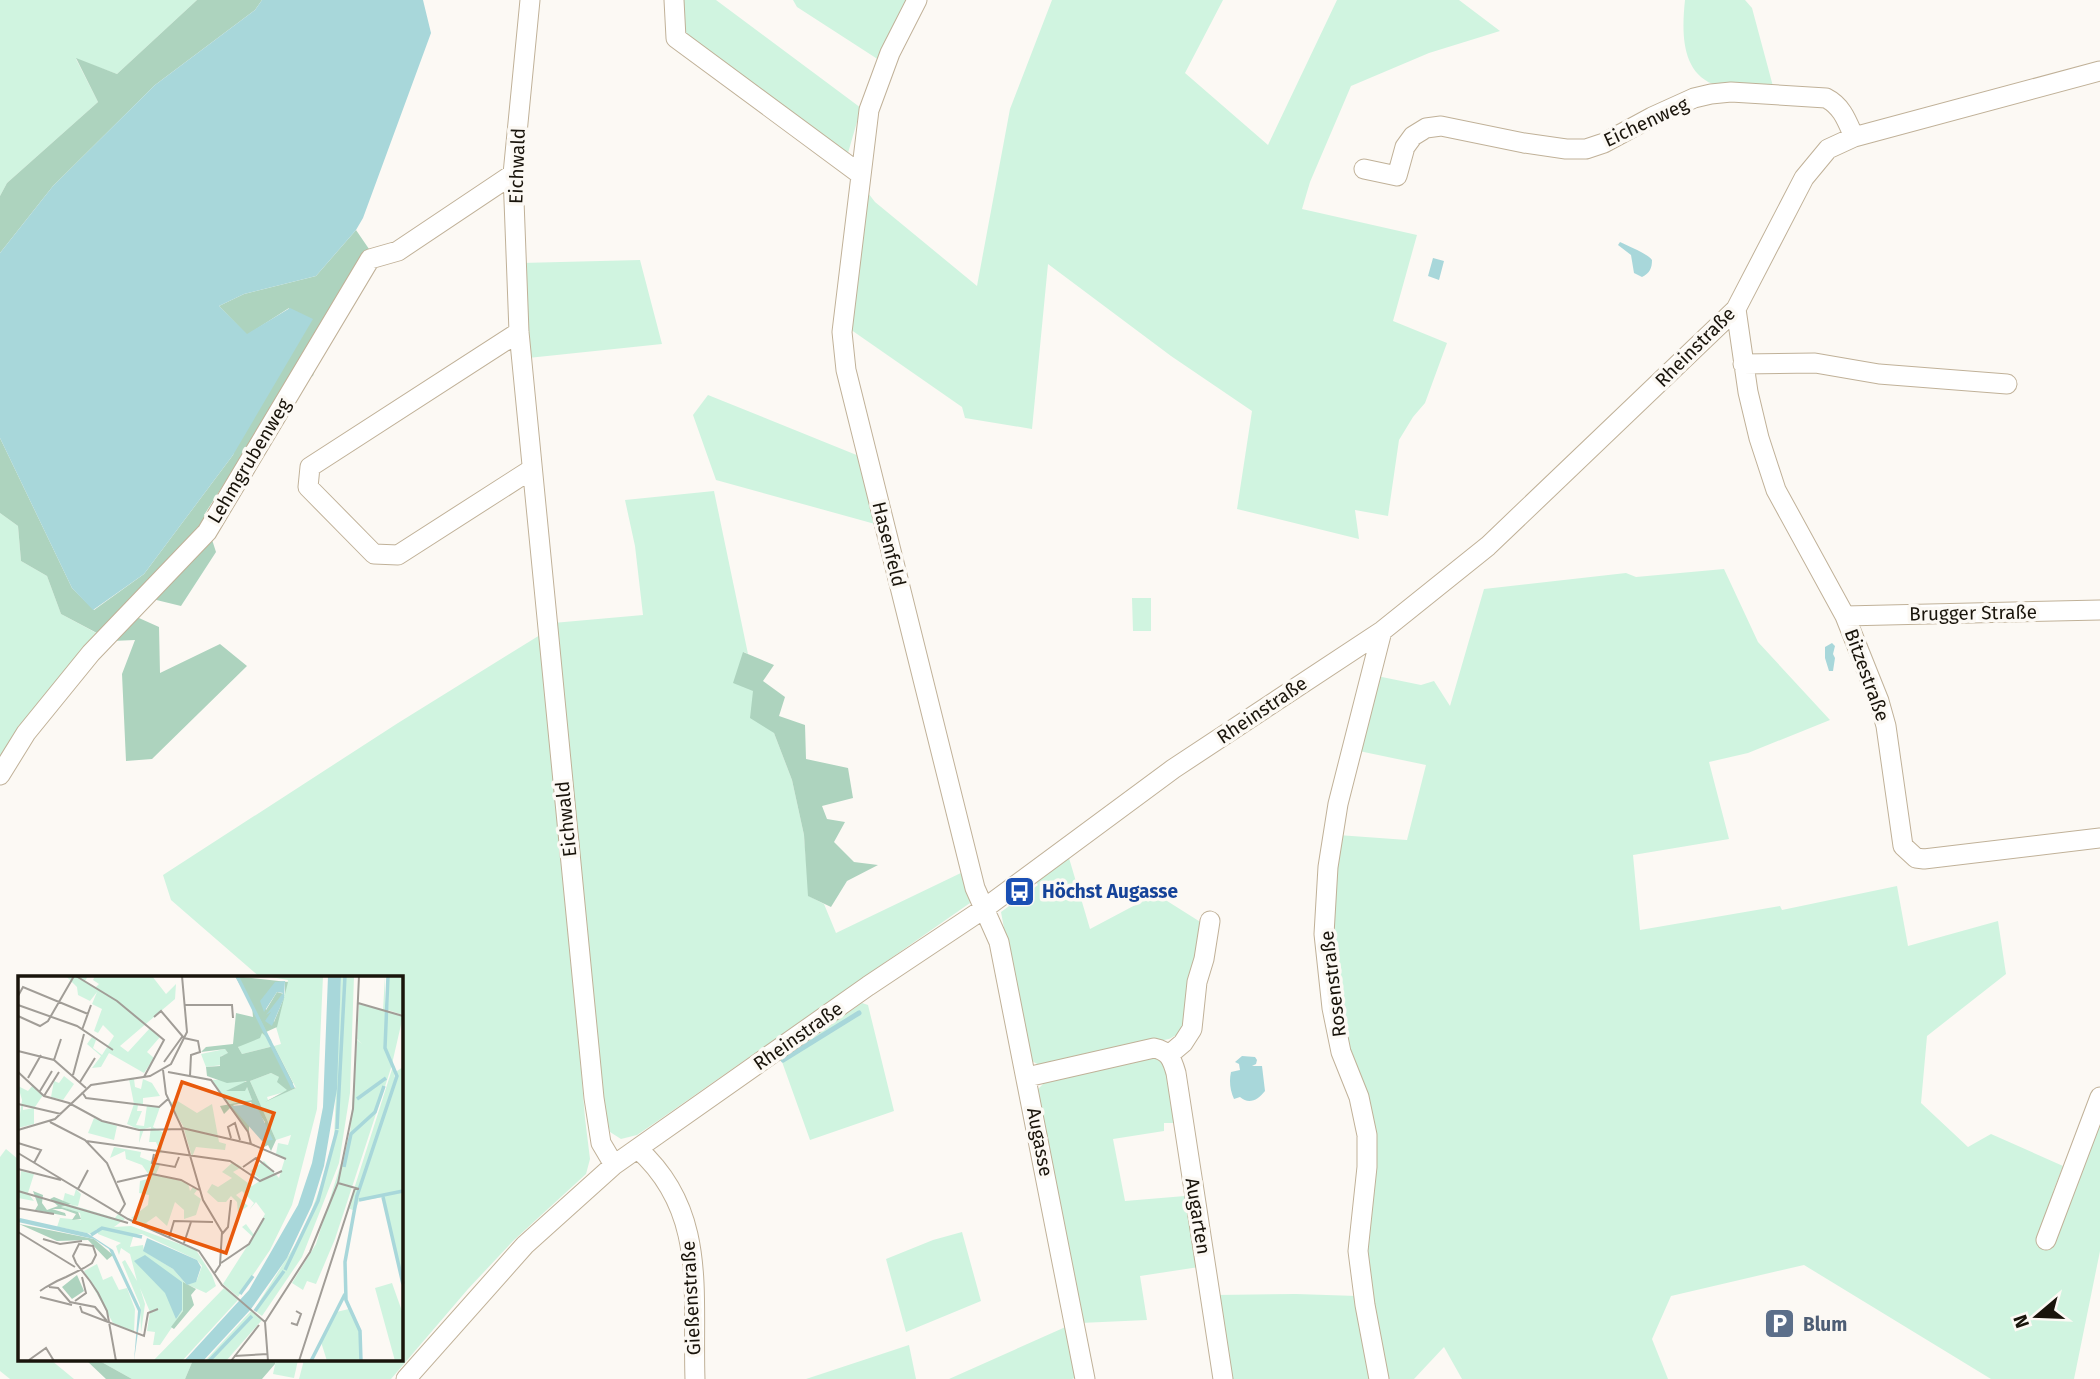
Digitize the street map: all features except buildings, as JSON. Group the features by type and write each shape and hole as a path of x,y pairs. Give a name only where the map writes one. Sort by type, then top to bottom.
{"street":[{"name":"Eichwald","path":"530,0 513,174 519,332 594,1098 601,1143 614,1165"},
{"path":"674,0 676,38 860,174"},
{"name":"Hasenfeld","path":"916,0 890,53 869,110 842,332 846,370 975,888 985,908"},
{"name":"Rheinstraße","path":"406,1379 525,1245 614,1165 868,986 985,908 1173,769 1382,631 1488,546 1736,309 1804,178 1828,149 1854,137 2100,71"},
{"name":"Eichenweg","path":"1364,169 1397,176 1405,147 1413,136 1426,128 1441,126 1524,143 1586,149 1652,117 1711,93 1826,98 1834,102 1848,119 1854,137"},
{"name":"Lehmgrubenweg","path":"0,775 26,733 91,653 207,532 370,259 398,251 513,174"},
{"name":"Bitzestraße","path":"1736,309 1743,364 1759,438 1776,490 1845,616 1879,701 1886,726 1903,846 1916,858 1924,859 2100,838"},
{"path":"519,332 310,467 308,487 374,554 398,555 532,469"},
{"path":"1743,364 1815,363 1879,374 2007,384"},
{"name":"Brugger Straße","path":"1845,616 2100,610"},
{"name":"Rosenstraße","path":"1379,1379 1364,1305 1358,1251 1367,1167 1367,1135 1359,1097 1341,1052 1332,1008 1324,934 1328,867 1338,804 1382,631"},
{"name":"Augasse","path":"985,908 999,942 1085,1379"},
{"path":"1027,1077 1154,1048 1162,1049 1170,1055 1183,1043 1192,1029 1196,982 1204,960 1210,921"},
{"name":"Augarten","path":"1170,1055 1223,1379"},
{"path":"2046,1240 2100,1097"},
{"name":"Gießenstraße","path":"638,1149 652,1162 677,1196 686,1224 694,1279 695,1379"}],"green space":[{"path":"0,0 197,0 117,74 76,59 98,102 7,183 0,196"},
{"path":"197,0 262,0 255,10 155,85 53,186 0,253 0,196 7,183 98,102 76,58 117,74"},
{"path":"681,0 716,0 861,108 848,153 691,42 681,22"},
{"path":"793,0 910,0 879,60 797,7"},
{"path":"1052,0 1223,0 1185,73 1268,145 1337,0 1459,0 1500,31 1429,53 1351,86 1310,182 1302,209 1417,235 1393,321 1447,343 1425,403 1399,440 1388,516 1355,510 1359,539 1237,509 1252,411 1171,356 1048,264 1032,429 965,418 962,407 847,327 865,189 875,202 977,286 1010,109"},
{"path":"1685,0 1745,0 1752,8 1774,90 1728,88 1702,78 1694,69 1686,48 1683,24"},
{"path":"356,230 369,249 331,318 313,376 288,385 204,515 216,552 181,606 136,595 130,614 159,627 160,673 220,644 247,666 152,759 126,761 122,674 135,640 112,641 61,614 47,576 21,561 18,526 0,513 0,438 72,588 94,610 144,574 233,455 289,308 247,335 219,306 244,294 316,276"},
{"path":"640,260 662,344 528,358 521,263"},
{"path":"708,395 859,456 875,524 716,480 693,415"},
{"path":"714,491 748,654 744,652 753,691 774,733 792,780 804,835 809,896 824,904 836,933 965,871 970,903 637,1135 621,1139 610,1132 608,1123 603,1121 553,623 643,615 635,546 625,500"},
{"path":"0,513 18,526 21,561 47,576 61,614 100,635 0,764"},
{"path":"1724,569 1758,642 1830,720 1748,753 1709,762 1729,839 1633,855 1640,930 1780,906 1782,910 1897,886 1908,946 1998,921 2006,974 1927,1036 1921,1103 1968,1147 1991,1134 2063,1166 2054,1189 2040,1245 2049,1250 2092,1129 2100,1115 2100,1251 2074,1379 1991,1379 1804,1265 1671,1296 1652,1339 1668,1379 1462,1379 1444,1347 1414,1379 1388,1379 1367,1283 1354,1065 1340,1014 1330,905 1338,835 1407,840 1426,765 1359,751 1377,676 1421,685 1434,681 1450,706 1484,589 1626,573 1636,577"},
{"path":"1132,598 1151,598 1151,631 1133,631"},
{"path":"540,635 559,802 590,1159 586,1174 513,1241 391,1379 299,1379 303,1362 402,1362 402,976 259,976 171,900 163,875"},
{"path":"743,652 774,665 763,681 785,697 779,716 805,725 806,759 848,768 853,798 822,806 827,819 845,822 834,842 854,862 878,865 847,881 831,907 808,896 804,835 792,780 774,733 750,718 753,691 733,683"},
{"path":"1069,858 1090,929 1156,894 1202,923 1182,1032 1169,1039 1039,1065 1030,1060 1026,1046 1001,912 1038,885 1035,881"},
{"path":"862,1003 868,1005 894,1111 810,1140 781,1059"},
{"path":"1152,1057 1165,1063 1176,1123 1164,1123 1164,1131 1113,1139 1125,1201 1185,1196 1199,1267 1140,1276 1147,1320 1080,1323 1038,1089 1045,1082"},
{"path":"6,1149 18,1159 18,1362 53,1362 74,1379 10,1379 0,1371 0,1157"},
{"path":"962,1232 981,1301 906,1332 886,1259 933,1240"},
{"path":"1216,1295 1357,1296 1374,1379 1230,1379"},
{"path":"1070,1325 1078,1376 1072,1379 949,1379"},
{"path":"909,1345 916,1379 806,1379"},
{"path":"88,1362 102,1362 132,1379 106,1379"},
{"path":"102,1362 192,1362 185,1379 132,1379"},
{"path":"192,1362 275,1362 262,1379 185,1379"},
{"path":"276,1362 298,1362 294,1378 273,1374"}],"water":[{"path":"262,0 423,0 431,33 363,218 356,230 316,276 244,294 219,306 247,334 290,308 313,319 233,455 144,574 93,610 72,588 0,438 0,253 53,186 155,85 255,10"},
{"path":"1620,242 1652,260 1647,274 1642,277 1634,273 1631,255 1618,245"},
{"path":"1433,258 1444,261 1439,280 1428,276"},
{"path":"1832,643 1835,646 1835,658 1833,671 1829,671 1825,647"},
{"path":"1242,1056 1255,1057 1256,1064 1252,1066 1262,1066 1265,1091 1253,1100 1247,1101 1240,1097 1234,1099 1232,1092 1231,1072 1240,1070 1239,1064 1235,1062"}],"waterway":[{"path":"783,1060 859,1013"}],"place":[{"name":"Höchst Augasse","path":"1019,891"},
{"name":"Blum","path":"1780,1324"}]}
